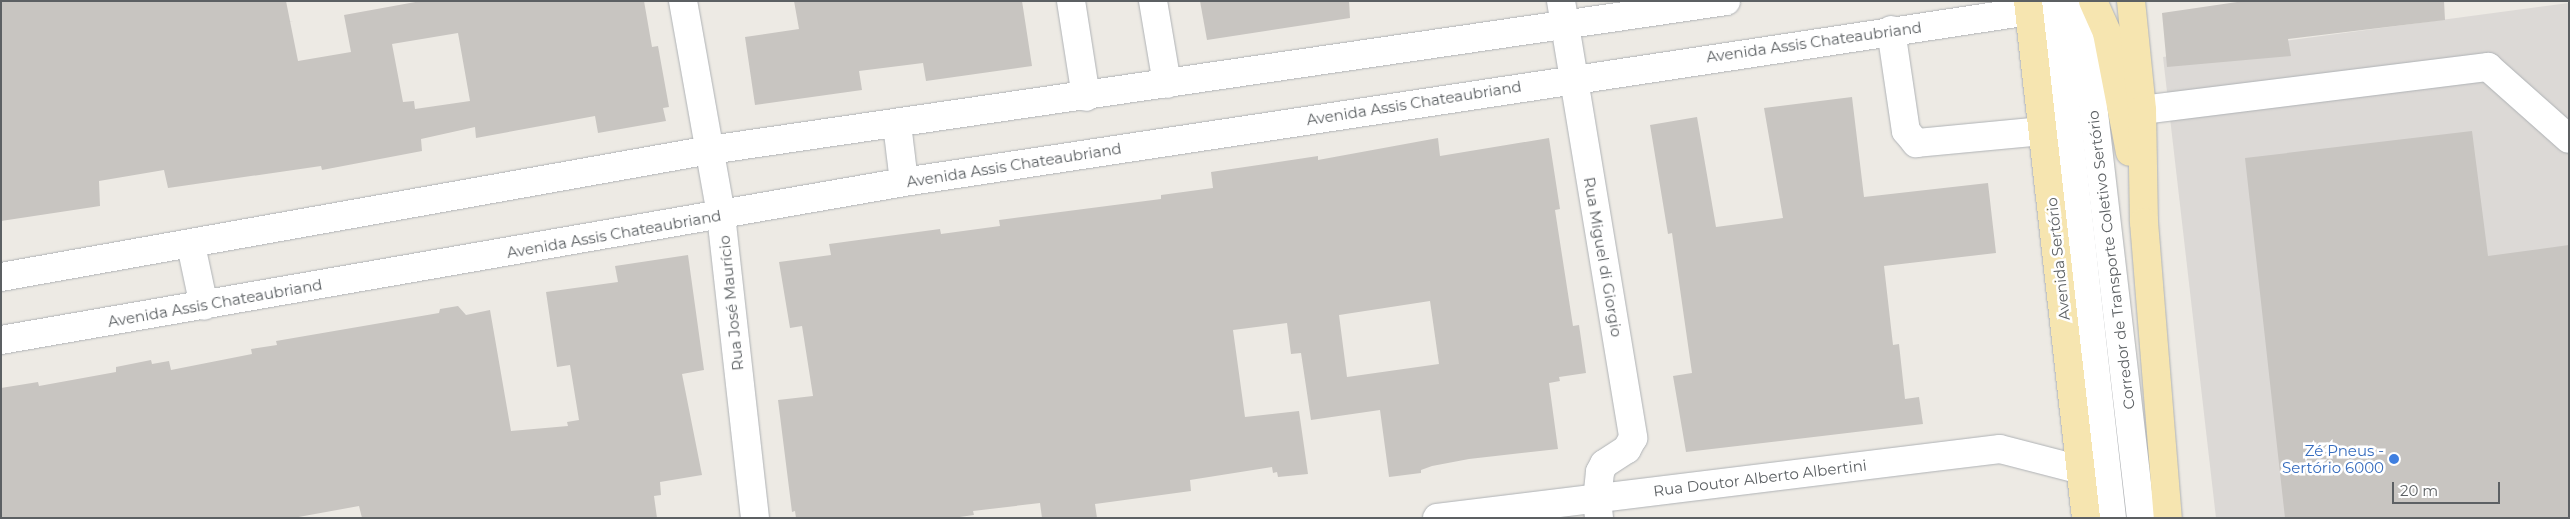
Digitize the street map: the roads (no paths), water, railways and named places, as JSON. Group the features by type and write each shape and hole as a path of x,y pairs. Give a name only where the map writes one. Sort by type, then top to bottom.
{"main road":[{"path":"2093,1 2107,33 2144,222"},
{"path":"2131,1 2142,110 2144,222 2168,518"},
{"name":"Avenida Sertório","path":"2037,5 2044,131 2086,518"}],"street":[{"name":"Rua José Maurício","path":"683,1 721,215 754,518"},
{"path":"1072,1 1086,97"},
{"path":"1153,1 1167,84"},
{"path":"1,277 191,245 710,150 1167,84 1563,13 1726,1"},
{"name":"Corredor de Transporte Coletivo Sertório","path":"2081,1 2141,518"},
{"name":"Corredor de Transporte Coletivo Sertório","path":"2037,5 2112,518"},
{"name":"Avenida Assis Chateaubriand","path":"1,340 904,182 1891,30 2037,5"},
{"name":"Rua Miguel di Giorgio","path":"1563,13 1633,438 1627,449 1604,464 1598,508"},
{"path":"1891,30 1906,131 1916,143 2044,131"},
{"path":"2142,110 2488,67 2569,139"},
{"path":"896,124 904,182"},
{"path":"191,245 204,306"},
{"name":"Rua Doutor Alberto Albertini","path":"1437,518 1598,508 2000,449 2081,470"}],"place":[{"name":"Zé Pneus - Sertório 6000","path":"2394,459"}]}
